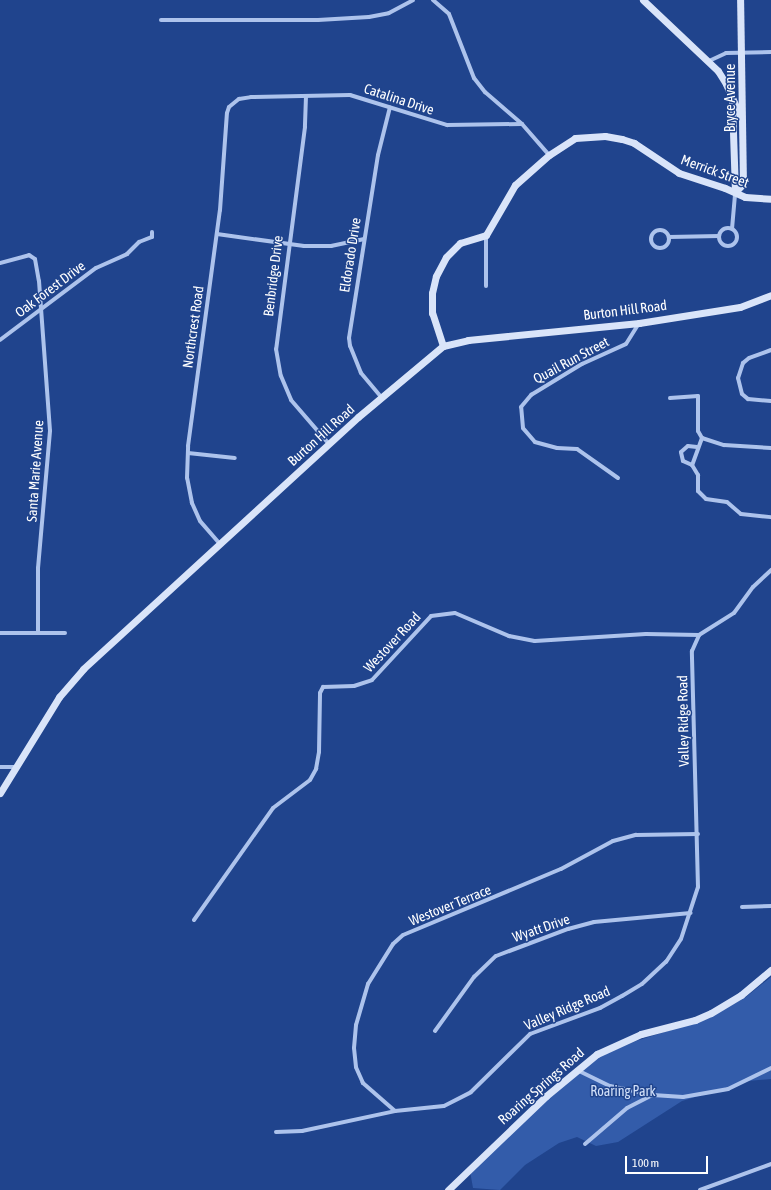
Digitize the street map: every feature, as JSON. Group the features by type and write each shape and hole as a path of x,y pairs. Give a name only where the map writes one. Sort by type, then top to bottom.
{"street":[{"path":"161,20 318,20 369,17 389,13 414,0"},
{"path":"433,0 449,14 474,78 485,92 522,124 549,155"},
{"path":"643,0 709,61 726,84 743,123"},
{"path":"652,0 652,8"},
{"name":"Bryce Avenue","path":"735,192 743,184 740,0"},
{"path":"709,61 726,53 771,52"},
{"name":"Catalina Drive","path":"231,105 240,99 251,97 350,95 447,125 486,127 522,124"},
{"name":"Benbridge Drive","path":"306,96 305,127 276,338 281,376 291,400 329,444"},
{"name":"Bryce Avenue","path":"732,96 735,192 732,228"},
{"name":"Northcrest Road","path":"220,544 206,529 192,502 187,488 188,453 217,234 227,113 231,105"},
{"name":"Eldorado Drive","path":"382,398 361,372 350,346 364,239 378,155 390,107"},
{"name":"Merrick Street","path":"486,235 515,185 549,155 575,138 605,136 622,139 634,143 679,173 735,192 745,197 771,199"},
{"path":"732,228 736,233 737,240 733,245 726,246 721,242 719,236 721,231 732,228"},
{"path":"657,230 667,232 669,237 669,242 660,248 655,247 651,238 657,230"},
{"name":"Oak Forest Drive","path":"0,340 40,312 96,268 127,254 139,242 152,237 152,232"},
{"path":"217,234 288,244 331,246 364,239"},
{"path":"443,346 432,313 432,293 436,276 454,248 471,238 486,235 486,286"},
{"path":"669,237 719,236"},
{"name":"Santa Marie Avenue","path":"0,263 29,255 35,259 50,431 38,568 38,633"},
{"name":"Burton Hill Road","path":"0,793 14,767 70,684 329,444 443,346 468,340 639,323 740,307 771,295"},
{"name":"Quail Run Street","path":"618,478 577,449 557,448 535,442 523,428 521,407 531,395 582,364 626,344 639,323"},
{"path":"771,350 749,358 743,363 738,378 745,397 752,401 771,401"},
{"path":"670,398 698,396 698,431 702,438 724,445 771,448"},
{"path":"692,465 697,447 702,438"},
{"path":"697,447 688,446 681,452 683,461 692,465 698,475 698,491 706,499 727,502 741,514 771,517"},
{"path":"188,453 235,458"},
{"path":"699,635 734,613 753,587 771,570"},
{"name":"Westover Road","path":"194,920 273,808 310,780 316,769 320,744 320,693 324,688 354,686 372,680 432,616 455,613 509,636 535,641 646,634 699,635"},
{"path":"0,633 65,633"},
{"name":"Valley Ridge Road","path":"276,1132 302,1131 395,1111 444,1106 471,1092 530,1034 600,1008 642,984 676,948 691,913 698,887 698,834 692,651 699,635"},
{"path":"0,767 14,767"},
{"name":"Westover Terrace","path":"395,1111 363,1083 356,1067 354,1048 356,1025 368,984 393,944 403,935 561,869 613,841 636,835 698,834"},
{"path":"742,907 771,906"},
{"name":"Wyatt Drive","path":"435,1031 474,977 496,956 568,929 594,922 691,913"},
{"name":"Roaring Springs Road","path":"448,1190 546,1096 576,1070 598,1054 623,1041 695,1020 711,1013 741,995 771,970"},
{"path":"576,1070 610,1086 653,1095 683,1097 728,1089 771,1068"},
{"path":"766,1071 771,1075"},
{"path":"585,1144 627,1108 653,1095"},
{"path":"700,1190 771,1164"}],"green space":[{"name":"Roaring Park","path":"771,977 771,1079 748,1081 682,1101 618,1142 596,1146 577,1137 559,1143 525,1165 500,1190 473,1188 470,1171 559,1088 586,1067 603,1055 636,1041 709,1018 746,997"}]}
